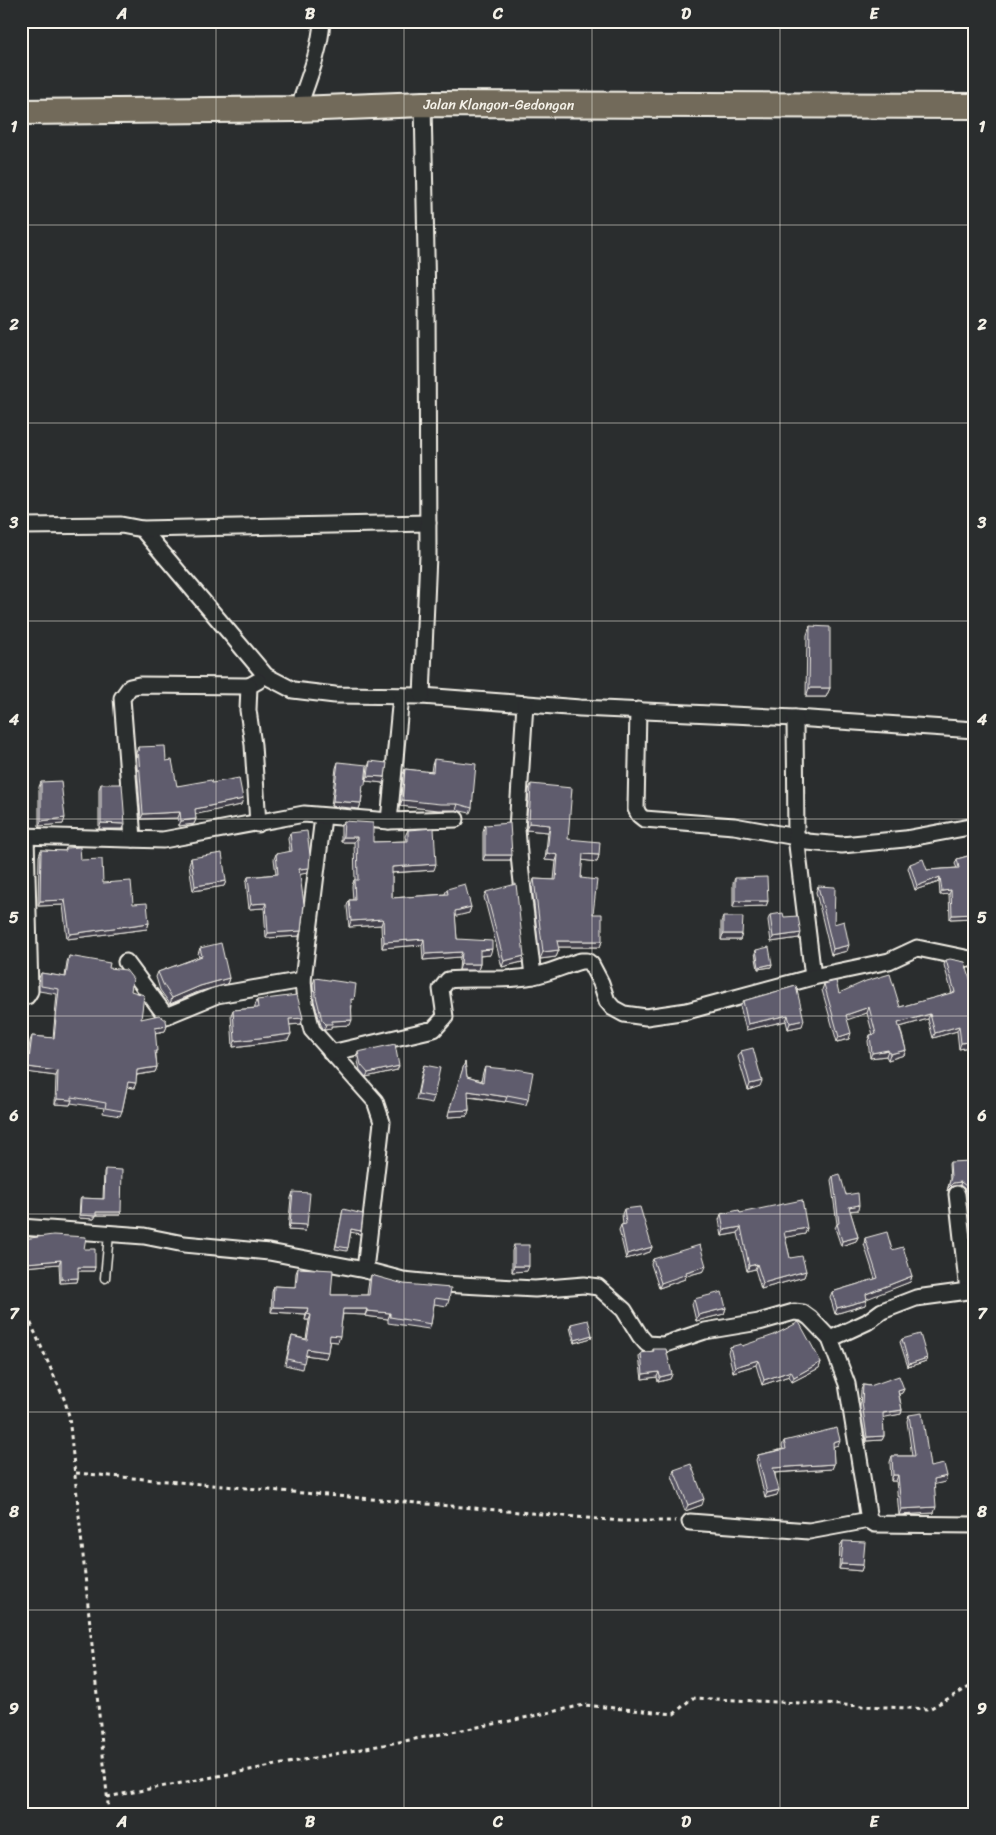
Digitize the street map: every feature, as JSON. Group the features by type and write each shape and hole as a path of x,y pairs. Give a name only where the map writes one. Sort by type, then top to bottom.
{"main road":[{"name":"Jalan Klangon-Gedongan","path":"21,112 298,109 422,104 975,106"}],"street":[{"path":"298,109 314,65 321,37 322,21"},
{"path":"422,104 427,302 428,523 422,696"},
{"path":"21,526 121,525 142,529 428,523"},
{"path":"142,529 266,676 293,690 335,695 422,696 525,704 795,718 975,730"},
{"path":"133,840 122,698 130,687 139,685 249,686 266,676"},
{"path":"249,686 248,710 253,745 258,824"},
{"path":"389,821 401,696"},
{"path":"525,704 517,829 533,976"},
{"path":"638,710 636,809 644,819 734,826 796,837 807,842 842,845 905,839 975,826"},
{"path":"795,718 796,837 813,977"},
{"path":"21,998 27,996 30,991 24,836 163,840 304,814 389,821 456,819"},
{"path":"323,817 303,980 305,1003 312,1030 375,1100 382,1122 365,1270"},
{"path":"331,1053 434,1029 445,1017 441,989 448,980 475,978 500,980 533,976 573,963 587,961 596,972 604,995 613,1008 624,1014 646,1017 687,1011 813,977 889,961 917,948 975,960"},
{"path":"126,962 166,1016 217,995 303,980"},
{"path":"830,1339 867,1322 882,1311 916,1298 971,1290 957,1194"},
{"path":"21,1227 144,1236 184,1244 269,1252 365,1270 403,1280 535,1289 598,1287 624,1310 647,1344 663,1345 705,1330 759,1322 794,1312 803,1313 830,1339 847,1384 869,1520"},
{"path":"690,1522 808,1530 869,1520 875,1524 975,1525"}],"lane":[{"path":"105,1278 109,1234"}],"path":[{"path":"21,1301 68,1407 109,1814"},
{"path":"76,1473 611,1520 690,1522"},
{"path":"107,1797 510,1722 584,1705 674,1714 692,1698 929,1709 975,1684"}],"building":[{"path":"810,626 830,627 830,688 809,688"},
{"path":"165,746 166,761 172,760 177,786 211,780 212,783 239,778 243,799 195,809 196,819 181,821 180,812 143,814 138,747"},
{"path":"434,759 476,764 472,808 458,804 402,800 405,769 433,772"},
{"path":"370,761 387,763 385,777 368,776"},
{"path":"338,762 367,765 361,803 333,801"},
{"path":"61,781 65,818 41,821 41,782"},
{"path":"21,782 25,782 21,822"},
{"path":"101,784 122,784 125,824 101,823"},
{"path":"531,784 572,788 568,839 600,842 599,855 583,854 581,878 597,880 593,914 602,914 602,941 557,941 559,950 543,952 534,879 556,880 558,855 547,853 550,825 529,823"},
{"path":"344,821 373,823 373,842 408,841 408,830 434,828 436,864 392,867 392,898 448,894 447,889 465,884 471,907 455,911 457,939 492,941 492,949 480,950 480,964 461,964 462,952 425,954 424,939 384,942 383,919 351,921 349,900 355,900 354,880 358,880 357,837 343,837"},
{"path":"510,823 512,855 485,855 485,825"},
{"path":"307,831 310,855 309,868 299,869 304,904 301,931 268,933 266,903 251,904 248,877 278,874 276,854 292,851 290,833"},
{"path":"80,847 81,860 102,859 103,883 131,881 133,904 147,903 149,923 70,934 65,900 40,901 41,850 66,851 66,848"},
{"path":"222,853 226,881 195,886 191,858"},
{"path":"975,854 975,914 952,915 951,890 942,891 940,877 917,886 910,864 923,859 927,870 959,868 957,859"},
{"path":"767,877 768,901 735,901 735,878"},
{"path":"516,884 524,956 504,961 486,892"},
{"path":"818,886 835,887 834,924 844,921 849,945 833,949"},
{"path":"783,913 784,917 798,916 801,933 773,937 770,915"},
{"path":"723,917 743,917 742,934 723,934"},
{"path":"221,943 229,978 200,986 172,998 158,972 202,956 200,948"},
{"path":"769,947 772,964 759,967 756,950"},
{"path":"22,948 22,977 21,977"},
{"path":"69,956 110,963 109,968 126,970 133,979 131,991 144,995 141,1019 159,1015 166,1020 167,1026 155,1028 157,1067 137,1070 136,1083 128,1082 122,1111 105,1108 106,1103 72,1097 72,1100 57,1099 58,1071 28,1067 32,1036 54,1038 59,989 41,986 41,973 66,977"},
{"path":"946,960 965,962 972,985 975,985 975,1022 973,1022 975,1041 961,1043 959,1026 935,1033 930,1014 898,1023 906,1050 890,1054 888,1050 872,1053 870,1035 876,1034 869,1007 846,1015 851,1033 839,1037 824,984 836,981 839,993 866,981 890,974 900,1007 955,992"},
{"path":"315,978 356,984 354,1000 351,999 352,1020 332,1021 332,1024 326,1024 322,1020 316,996"},
{"path":"796,986 804,1020 790,1023 788,1015 748,1024 743,1001"},
{"path":"297,995 303,1018 289,1019 291,1034 235,1041 233,1010 258,1008 257,1000"},
{"path":"395,1044 399,1066 368,1073 361,1065 358,1052"},
{"path":"753,1048 762,1081 750,1084 741,1051"},
{"path":"465,1062 467,1077 483,1082 485,1067 533,1072 528,1099 468,1091 469,1110 449,1111"},
{"path":"424,1065 440,1068 434,1097 418,1094"},
{"path":"971,1161 972,1178 975,1178 975,1193 968,1193 966,1186 961,1182 953,1183 948,1188 951,1177 950,1162"},
{"path":"105,1169 122,1170 121,1212 96,1212 96,1216 80,1215 81,1198 104,1199"},
{"path":"840,1174 846,1195 858,1193 859,1205 849,1207 858,1237 842,1241 837,1224 839,1223 833,1176"},
{"path":"293,1192 310,1193 307,1225 290,1224"},
{"path":"802,1200 807,1228 784,1232 790,1258 802,1256 806,1271 763,1283 757,1264 749,1266 741,1227 724,1230 721,1214 739,1210 740,1213"},
{"path":"640,1207 652,1247 627,1254 621,1225 626,1224 624,1209"},
{"path":"343,1209 363,1214 361,1231 351,1229 348,1248 336,1246"},
{"path":"887,1232 892,1250 903,1247 912,1276 866,1294 867,1300 837,1308 832,1292 878,1278 865,1238"},
{"path":"53,1235 86,1237 84,1249 95,1249 95,1267 78,1267 78,1278 61,1279 61,1260 26,1263 23,1239"},
{"path":"514,1245 529,1245 529,1266 514,1266"},
{"path":"700,1245 706,1266 661,1283 653,1259"},
{"path":"298,1268 333,1270 331,1295 369,1295 371,1275 404,1284 451,1288 449,1300 435,1298 431,1324 390,1317 390,1313 367,1311 367,1309 343,1309 340,1336 330,1335 328,1352 307,1349 304,1363 287,1359 292,1336 307,1340 311,1315 307,1314 308,1308 273,1307 274,1286 296,1287"},
{"path":"722,1292 726,1308 698,1315 694,1299"},
{"path":"588,1320 592,1335 575,1340 571,1324"},
{"path":"799,1322 821,1362 794,1377 791,1371 764,1380 758,1360 735,1367 730,1347 741,1344 742,1346 774,1335"},
{"path":"920,1334 927,1358 909,1364 902,1339"},
{"path":"653,1349 666,1349 672,1374 660,1377 659,1372 643,1374 641,1353 654,1351"},
{"path":"899,1376 904,1389 898,1391 902,1410 883,1413 884,1436 867,1437 862,1403 863,1385 870,1386"},
{"path":"922,1413 930,1467 944,1464 947,1476 934,1479 936,1507 901,1509 898,1475 893,1475 892,1456 915,1456 909,1415"},
{"path":"837,1428 840,1440 833,1442 834,1464 773,1468 779,1490 767,1493 758,1455 786,1449 784,1441"},
{"path":"691,1464 704,1499 688,1505 674,1470"},
{"path":"843,1541 865,1542 863,1565 841,1564"}]}
